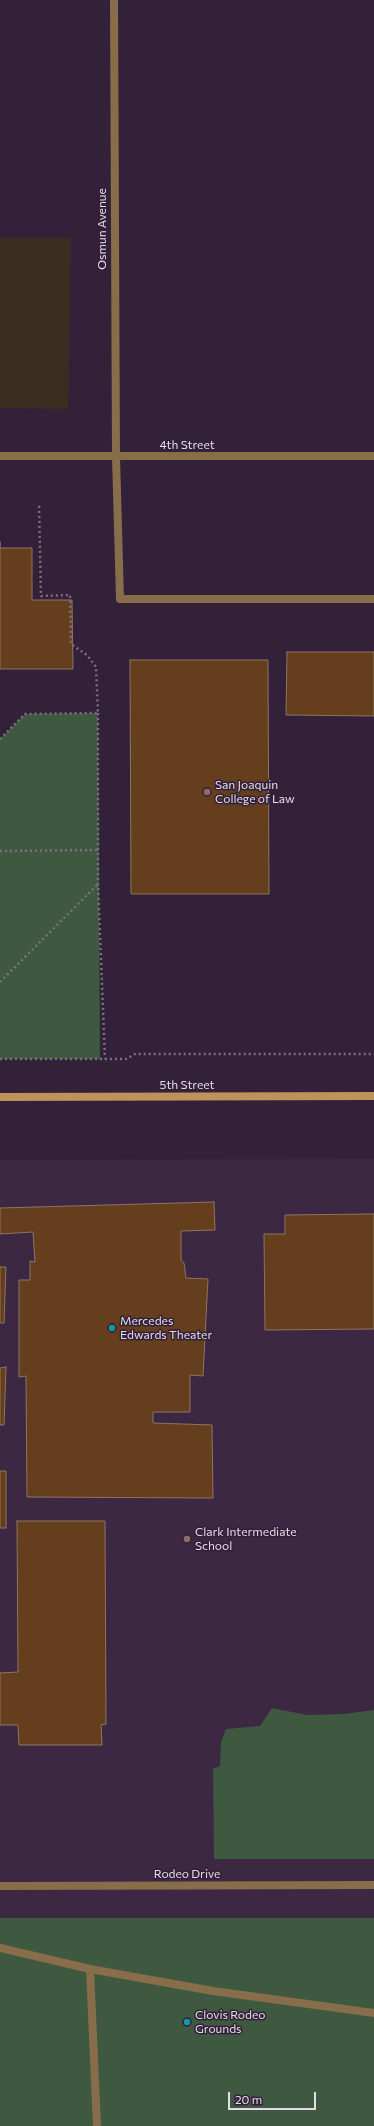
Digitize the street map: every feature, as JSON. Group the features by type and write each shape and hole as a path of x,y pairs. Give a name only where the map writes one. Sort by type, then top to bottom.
{"main road":[{"name":"5th Street","path":"0,1097 374,1096"}],"street":[{"name":"Osmun Avenue","path":"114,0 116,457 120,599 374,599"},
{"name":"4th Street","path":"0,456 374,456"},
{"name":"Rodeo Drive","path":"0,1886 374,1885"},
{"path":"0,1948 90,1969 213,1991 374,2013"},
{"path":"90,1969 97,2126"}],"path":[{"path":"39,504 41,596 70,595 71,644 87,655 96,667 98,713 98,884 105,1060"},
{"path":"0,739 25,714 98,713"},
{"path":"0,850 98,850"},
{"path":"0,982 98,884"},
{"path":"0,1058 126,1060 135,1054 374,1054"}],"shaded area":[{"path":"0,238 71,238 68,409 0,408"},
{"name":"Clark Intermediate School","path":"374,1159 374,1918 0,1918 0,1160"}],"green space":[{"path":"98,713 100,1059 0,1059 0,739 25,714"},
{"path":"272,1708 307,1715 344,1714 374,1710 374,1859 214,1859 213,1769 220,1766 221,1742 226,1729 260,1726"},
{"name":"Clovis Rodeo Grounds","path":"0,1918 374,1918 374,2126 0,2126"}],"building":[{"path":"0,548 32,548 32,600 72,600 73,669 0,669"},
{"path":"287,652 374,652 374,716 286,715"},
{"path":"130,660 268,660 269,894 131,894"},
{"name":"Mercedes Edwards Theater","path":"214,1202 215,1230 181,1231 181,1260 184,1263 186,1278 208,1279 203,1376 190,1375 190,1412 153,1412 153,1423 212,1425 213,1498 27,1497 26,1376 19,1377 19,1280 30,1280 30,1261 35,1262 33,1232 0,1234 0,1208"},
{"path":"374,1214 374,1329 265,1330 264,1234 285,1234 285,1215"},
{"path":"0,1267 6,1267 4,1323 0,1323"},
{"path":"6,1367 4,1425 0,1425 0,1368"},
{"path":"0,1471 6,1471 6,1528 0,1528"},
{"path":"17,1521 105,1521 106,1724 101,1725 102,1745 19,1745 18,1725 0,1725 0,1673 18,1672"}],"place":[{"name":"San Joaquin College of Law","path":"207,792"},
{"name":"Mercedes Edwards Theater","path":"112,1328"},
{"name":"Clark Intermediate School","path":"187,1539"},
{"name":"Clovis Rodeo Grounds","path":"187,2022"}]}
